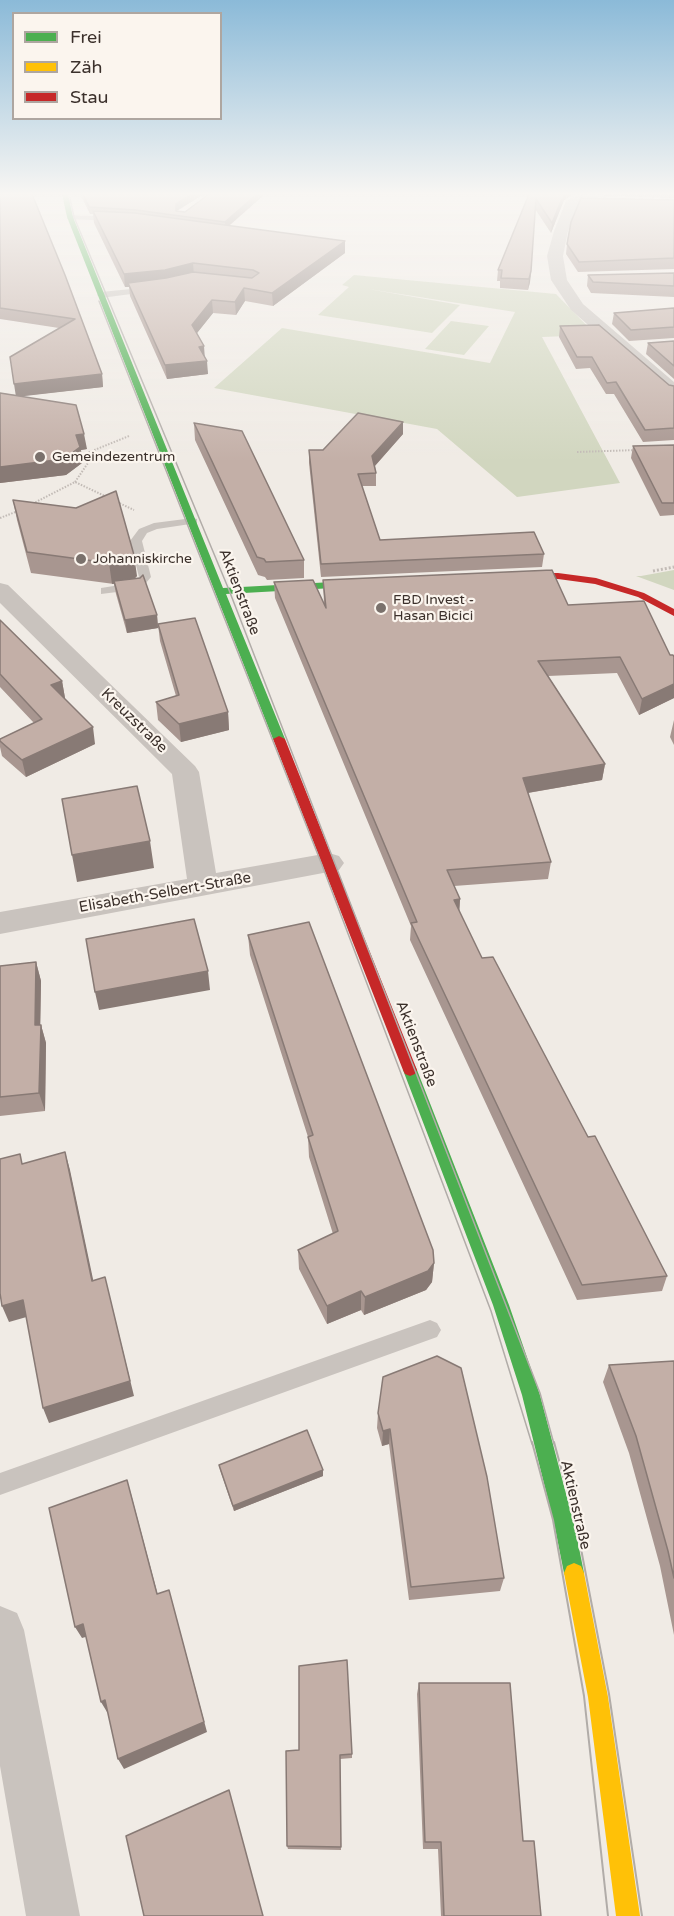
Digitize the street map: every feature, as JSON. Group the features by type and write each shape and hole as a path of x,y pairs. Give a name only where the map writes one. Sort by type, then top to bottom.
{"main road":[{"name":"Aktienstraße","path":"97,283 329,863 501,1305 531,1395 565,1528 598,1697 628,1915"},
{"path":"495,577 542,575 596,580 641,594 674,613"},
{"path":"221,591 380,583"}],"street":[{"path":"561,283 567,295 586,316 674,391"},
{"path":"586,316 608,315"},
{"path":"623,348 654,346"},
{"name":"Kreuzstraße","path":"0,590 185,772 203,886"},
{"name":"Elisabeth-Selbert-Straße","path":"0,923 329,863"},
{"path":"0,1630 52,1916"}],"lane":[{"path":"101,294 157,288"},
{"path":"105,591 137,586 145,577 136,541 143,531 154,526 193,521"},
{"path":"0,1484 430,1330"}],"path":[{"path":"0,518 75,483 90,460 87,453 155,427"},
{"path":"577,452 642,450"},
{"path":"75,483 141,513 188,508"}],"green space":[{"path":"443,283 556,294 596,335 542,337 620,483 517,497 437,429 214,388 282,328 490,363 515,312 368,289 460,305 432,333 318,315 349,287 342,285"},
{"path":"451,321 489,326 464,355 425,349"},
{"path":"674,570 674,590 636,576 641,576"}],"building":[{"path":"0,283 68,283 102,374 14,384 10,357 75,319 0,308"},
{"path":"128,283 285,283 272,293 244,288 235,302 212,300 192,325 204,346 199,347 207,361 165,365"},
{"path":"622,283 674,283 674,286"},
{"path":"674,308 674,327 631,330 614,313"},
{"path":"599,325 669,385 674,386 674,428 645,430 616,382 607,383 592,357 577,357 560,326"},
{"path":"674,341 674,366 648,343"},
{"path":"0,393 76,405 84,434 76,435 80,447 64,459 0,467"},
{"path":"358,413 403,422 372,456 376,473 358,474 380,540 534,532 544,554 321,564 309,450 323,450"},
{"path":"194,423 242,431 304,560 266,562 257,557"},
{"path":"674,445 674,503 662,503 633,446"},
{"path":"116,491 134,555 129,559 109,563 27,552 13,500 76,508"},
{"path":"552,570 568,605 644,601 670,655 674,657 674,684 642,699 620,657 538,661 605,764 523,778 551,862 447,870 460,899 454,900 482,958 493,957 588,1137 595,1136 667,1276 582,1285 411,923 417,922 274,582 313,580 326,608 323,580"},
{"path":"143,575 157,615 125,620 114,581 140,578"},
{"path":"195,618 228,712 179,724 156,702 179,695 158,624"},
{"path":"0,620 62,681 51,685 93,727 22,760 0,741 42,719 0,674"},
{"path":"137,786 150,841 72,855 62,799"},
{"path":"194,919 208,971 95,992 86,939"},
{"path":"309,922 433,1250 434,1263 428,1271 365,1297 361,1291 327,1306 298,1250 338,1231 308,1137 313,1135 248,935"},
{"path":"36,962 35,1025 41,1025 39,1093 0,1097 0,966"},
{"path":"65,1152 92,1281 105,1277 130,1381 43,1408 23,1300 2,1306 0,1293 0,1159 20,1154 22,1164"},
{"path":"437,1356 461,1368 487,1477 504,1578 411,1587 390,1429 383,1431 378,1413 383,1377"},
{"path":"674,1361 674,1578 636,1436 609,1365"},
{"path":"307,1430 323,1470 233,1506 219,1465"},
{"path":"127,1480 157,1594 169,1590 204,1722 118,1759 105,1700 101,1702 83,1624 75,1627 49,1508"},
{"path":"347,1660 352,1754 340,1755 341,1847 287,1846 286,1751 299,1750 299,1666"},
{"path":"419,1683 510,1683 523,1841 534,1841 541,1916 444,1916 441,1842 425,1842"},
{"path":"229,1790 263,1916 144,1916 126,1836"}],"tram line":[{"path":"102,283 229,590 540,1393 554,1444"},
{"path":"99,301 322,865 491,1311 532,1444"},
{"path":"532,1442 553,1520 584,1696 608,1916"},
{"path":"554,1442 576,1523 609,1694 642,1916"}],"traffic: fast":[{"path":"97,283 279,739"},
{"path":"221,591 369,583"},
{"path":"410,1070 501,1305 531,1395 565,1528 574,1573"}],"traffic: slow":[{"path":"574,1573 598,1697 628,1916"}],"traffic: jam":[{"path":"510,576 558,576 596,581 641,595 674,613"},
{"path":"279,739 410,1070"}],"place":[{"name":"Gemeindezentrum","path":"40,457"},
{"name":"Johanniskirche","path":"81,559"},
{"name":"FBD Invest - Hasan Bicici","path":"381,608"}]}
